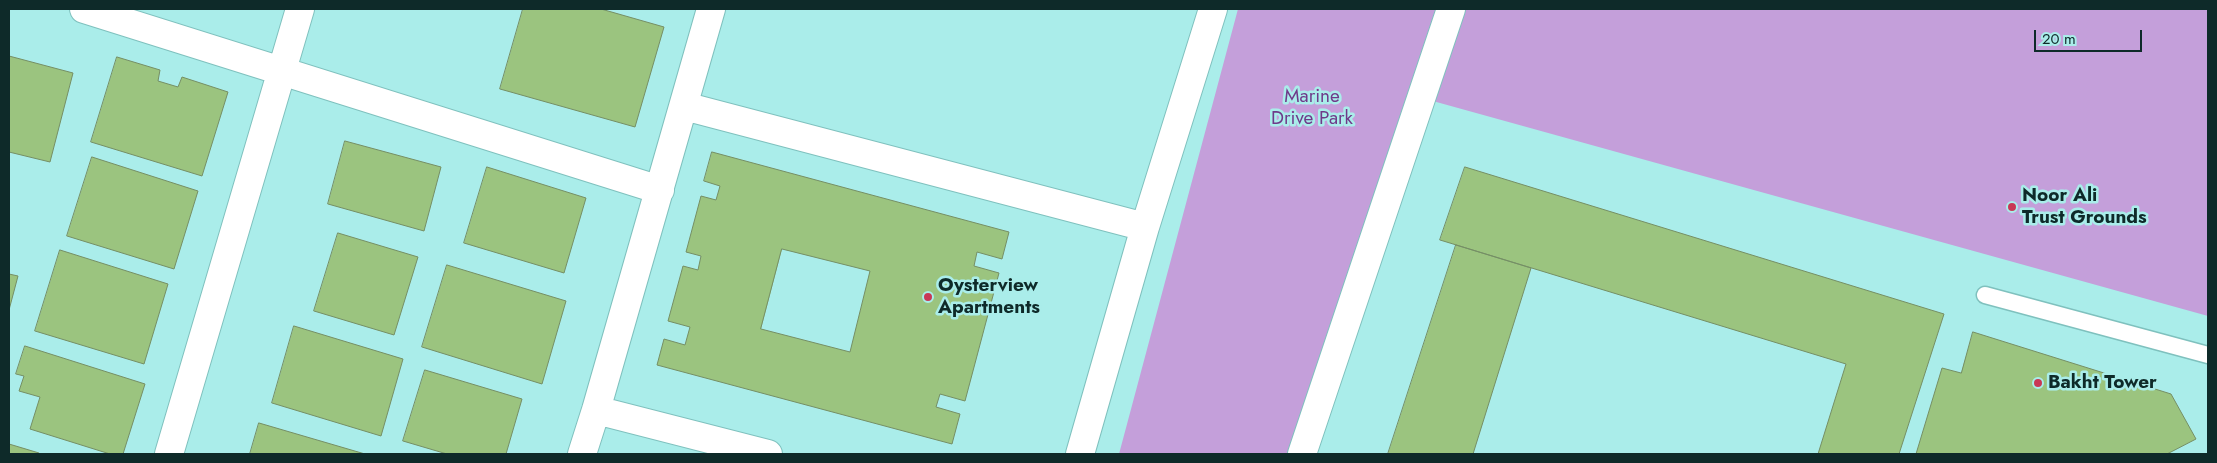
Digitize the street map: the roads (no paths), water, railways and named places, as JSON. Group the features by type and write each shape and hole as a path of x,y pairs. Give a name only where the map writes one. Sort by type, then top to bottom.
{"street":[{"path":"84,9 281,69 660,190"},
{"path":"169,454 300,9"},
{"path":"582,454 711,9"},
{"path":"1080,454 1145,227 1213,9"},
{"path":"1302,454 1451,9"},
{"path":"684,106 1145,227"},
{"path":"596,410 768,454"}],"lane":[{"path":"1985,295 2208,355"}],"place":[{"name":"Noor Ali Trust Grounds","path":"2012,207"},
{"name":"Oysterview Apartments","path":"928,297"},
{"name":"Bakht Tower","path":"2038,383"}],"park label":[{"name":"Marine Drive Park","path":"1312,108"}]}
